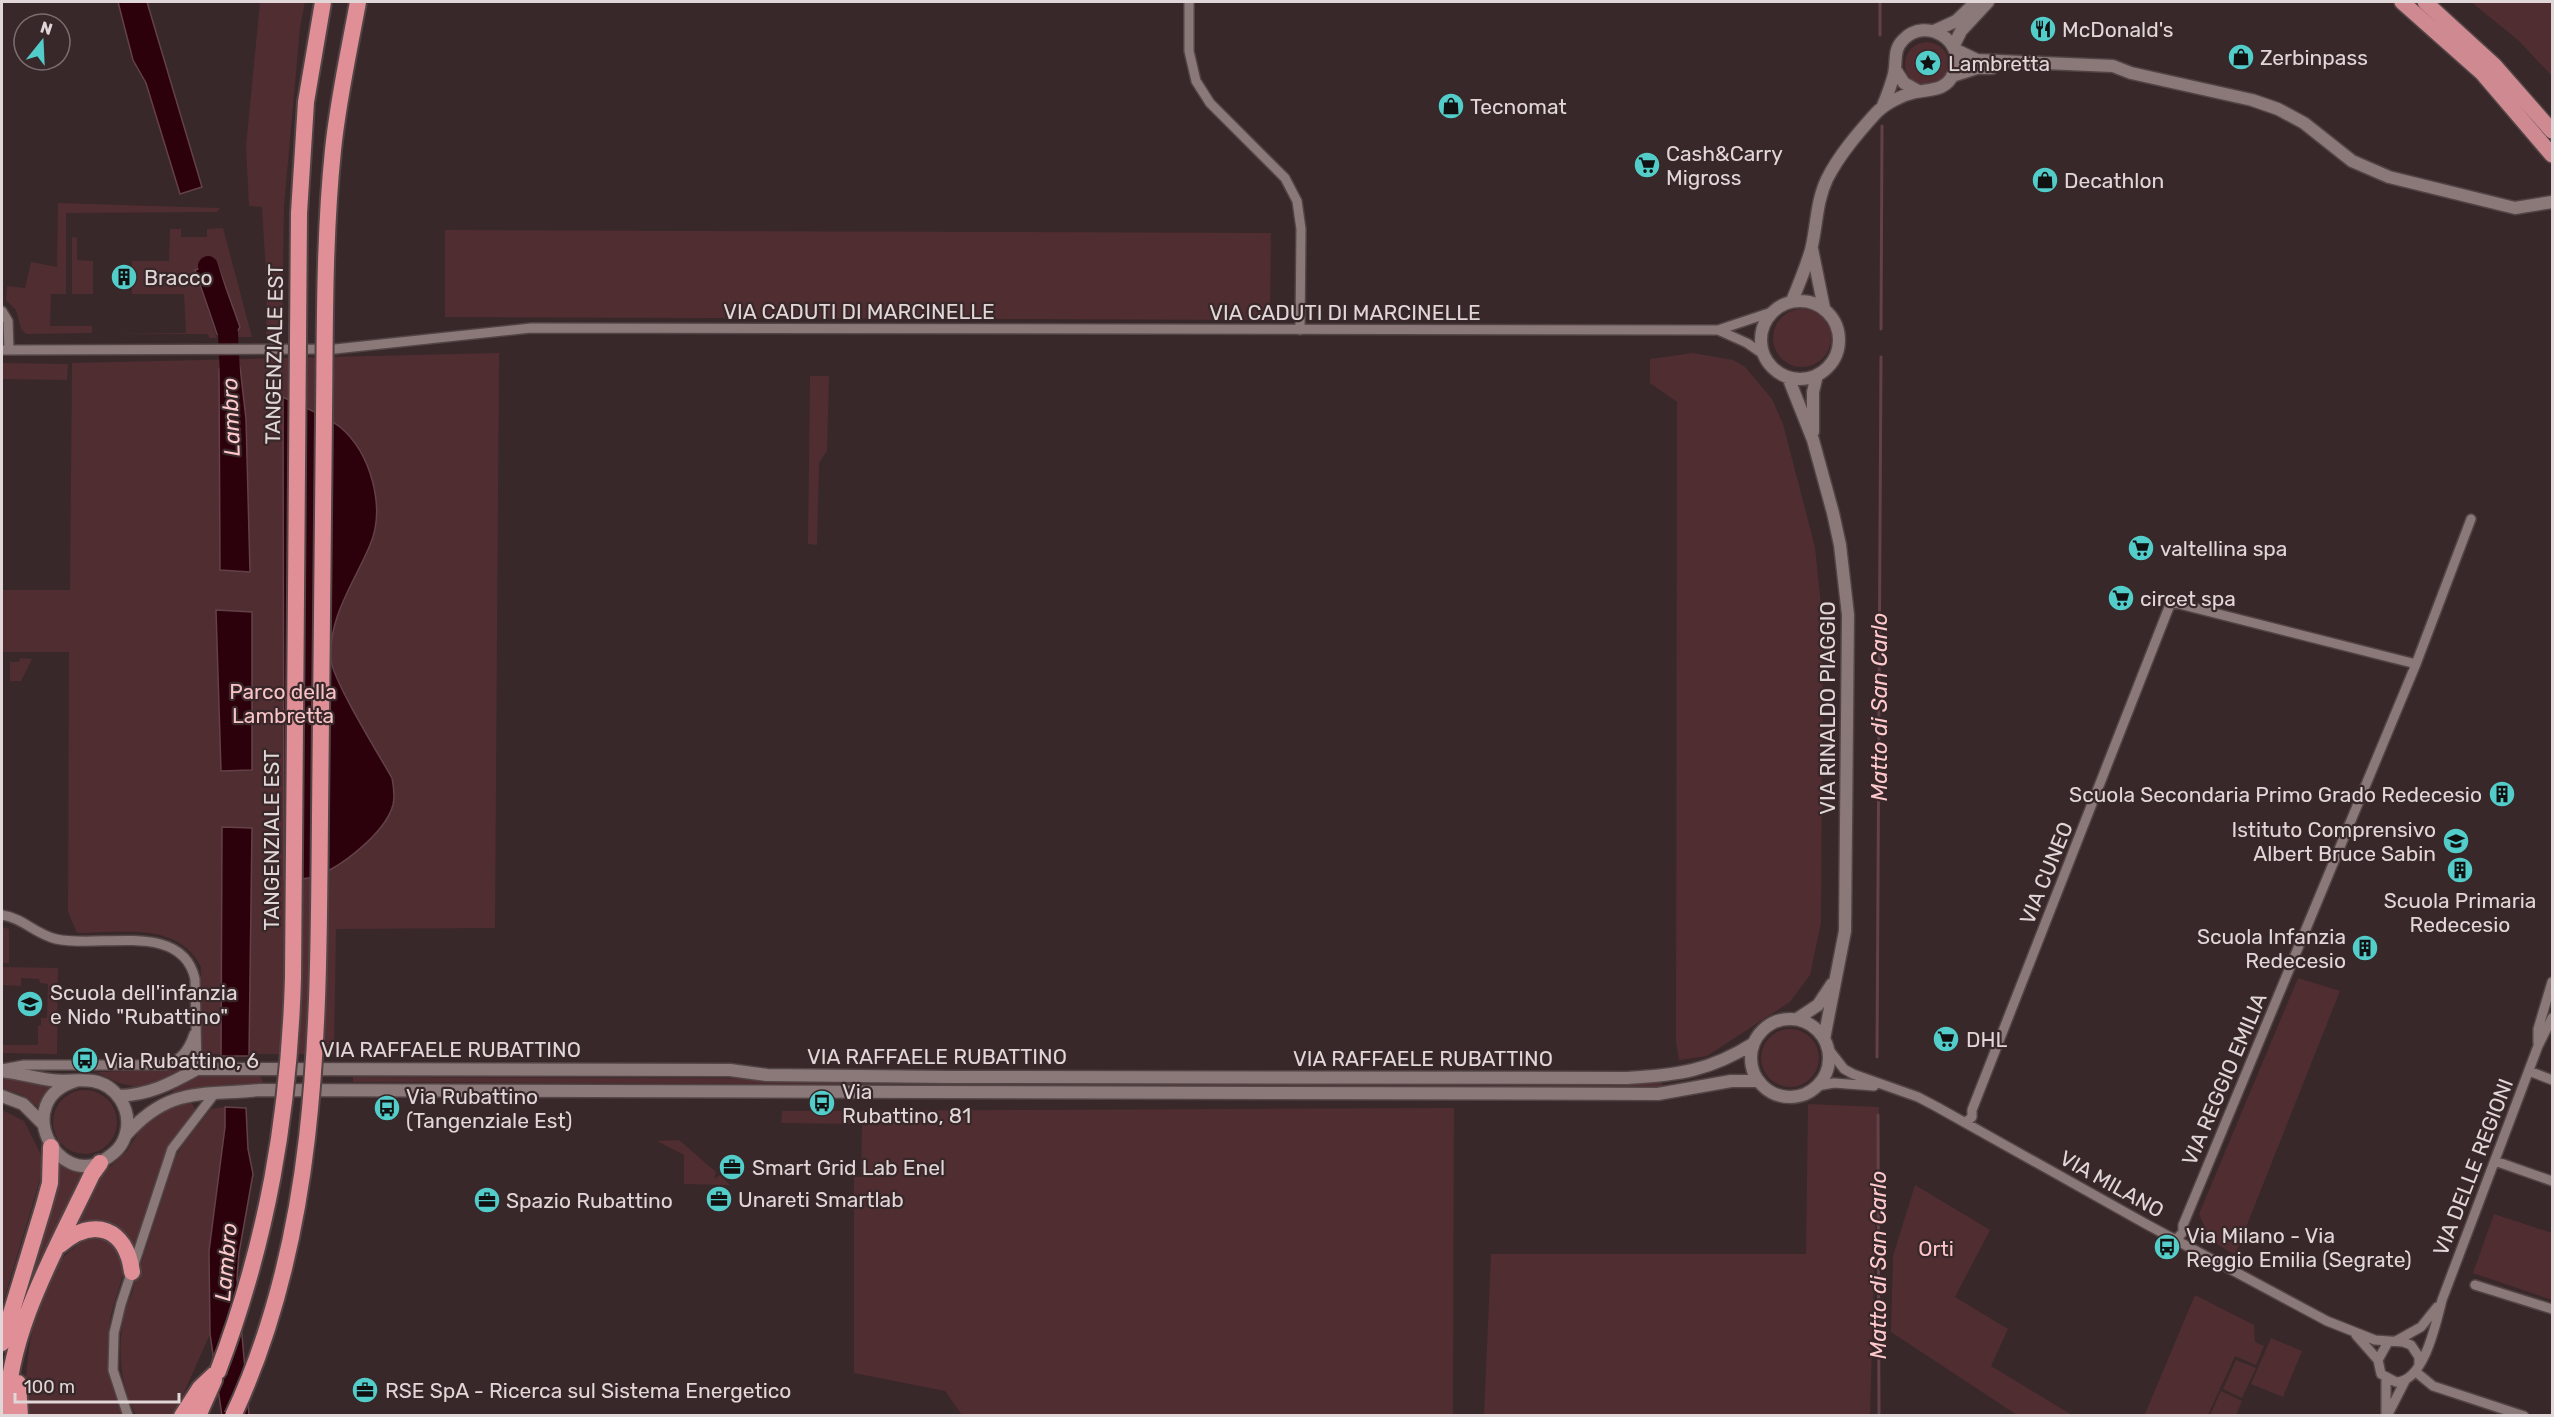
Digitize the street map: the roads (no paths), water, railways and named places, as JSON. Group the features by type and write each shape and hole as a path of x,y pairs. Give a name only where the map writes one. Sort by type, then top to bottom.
{"highway":[{"name":"TANGENZIALE EST","path":"198,1416 218,1371 252,1273 269,1198 290,1070 293,966 299,213 306,102 323,2"},
{"path":"233,1416 266,1329 283,1270 293,1229 310,1125 318,981 327,226 341,86 358,2"},
{"path":"2402,2 2482,73 2553,155"},
{"path":"2424,2 2494,65 2553,131"},
{"path":"2,1343 50,1183 51,1147"},
{"path":"8,1416 12,1361 19,1336 40,1282 92,1174 100,1163"},
{"path":"57,1247 81,1231 93,1228 106,1231 125,1245 132,1272"},
{"path":"20,1416 18,1385 29,1315"},
{"path":"183,1416 200,1388 218,1371"}],"street":[{"path":"1189,2 1189,51 1196,81 1210,103 1286,178 1297,201 1301,229 1300,330"},
{"path":"1934,31 1956,21 1977,2"},
{"path":"1954,48 1961,31 1988,2"},
{"path":"1792,301 1812,248 1815,214 1827,180 1846,149 1882,108 1895,69 1897,48 1906,37 1919,30 1934,31 1946,37 1954,48 1957,63 1952,76"},
{"path":"1954,48 1977,60 2113,66 2131,73 2270,106 2299,120 2352,161 2389,177 2515,208 2552,202"},
{"path":"1882,108 1918,92 1937,90 1952,76 1977,68 2131,73"},
{"path":"1895,69 1904,83 1918,92"},
{"path":"1788,377 1803,379 1817,375 1831,364 1839,345 1836,324 1824,308 1812,248"},
{"path":"1763,354 1761,334 1772,312 1792,301 1811,302 1824,308"},
{"path":"2,311 8,321 5,350"},
{"name":"VIA CADUTI DI MARCINELLE","path":"5,350 335,349 531,328 1718,330 1772,312"},
{"name":"VIA CADUTI DI MARCINELLE","path":"1718,330 1747,343 1763,354"},
{"name":"VIA RINALDO PIAGGIO","path":"1763,354 1773,368 1788,377 1813,440 1840,545 1848,615 1847,895 1844,948 1836,978 1827,1045"},
{"name":"VIA RINALDO PIAGGIO","path":"1813,440 1812,405 1817,375"},
{"name":"VIA REGGIO EMILIA","path":"2176,1240 2182,1232 2416,664 2471,519"},
{"name":"VIA CUNEO","path":"1966,1122 1972,1117 1972,1110 2171,602 2416,664"},
{"path":"2,915 22,920 43,935 59,940 157,943 179,951 187,958 194,973 197,1069"},
{"name":"VIA RINALDO PIAGGIO","path":"1797,1019 1818,1005 1836,978"},
{"name":"VIA DELLE REGIONI","path":"2538,1046 2538,1029 2553,982"},
{"name":"VIA DELLE REGIONI","path":"2442,1300 2538,1046 2553,1017"},
{"path":"1754,1043 1752,1063 1759,1081 1769,1090 1783,1096 1795,1097 1809,1093 1825,1076 1827,1045 1814,1027 1797,1019"},
{"name":"VIA RAFFAELE RUBATTINO","path":"118,1096 144,1095 197,1069 730,1070 766,1075 949,1077 1666,1076 1705,1069 1754,1043 1761,1032 1772,1023 1797,1019"},
{"path":"2,1070 24,1065 167,1065 176,1061 184,1053 195,1029"},
{"name":"VIA MILANO","path":"1827,1045 1844,1069 1882,1086 1918,1097 2176,1240 2354,1333"},
{"path":"2,1070 102,1083 118,1096 127,1115 125,1136"},
{"path":"2529,1071 2553,1080"},
{"path":"43,1124 45,1108 53,1095 76,1081"},
{"name":"VIA RAFFAELE RUBATTINO","path":"100,1163 116,1151 125,1136 147,1113 167,1101 215,1093 332,1089 1658,1094 1731,1081 1759,1081"},
{"name":"VIA MILANO","path":"1817,1086 1834,1083 1882,1086"},
{"path":"128,1416 117,1388 112,1353 121,1304 172,1149 215,1093"},
{"path":"2,1096 23,1104 43,1124 51,1147 59,1155 73,1163 100,1163"},
{"path":"2495,1161 2553,1181"},
{"path":"2475,1285 2553,1309"},
{"path":"2405,1381 2396,1382 2386,1378 2378,1367 2378,1360 2392,1342 2421,1327 2442,1300"},
{"path":"2386,1416 2405,1381 2418,1368 2434,1333 2442,1300"},
{"path":"2354,1333 2411,1345 2419,1356 2418,1368 2433,1386 2524,1416"},
{"path":"2354,1333 2378,1360"},
{"path":"2386,1378 2386,1416"}],"water":[{"path":"118,2 147,2 202,187 180,194 146,83 133,60"},
{"path":"217,263 240,327 237,332 217,334 195,270"},
{"path":"240,367 246,419 250,572 220,570 219,369"},
{"path":"283,397 340,427 360,451 373,482 376,498 375,530 338,615 331,644 331,660 348,700 392,778 394,792 393,805 388,816 360,849 323,873 298,879 284,879"},
{"path":"216,610 252,612 252,770 221,771"},
{"path":"222,827 252,828 249,1056 221,1056"},
{"path":"225,1107 246,1108 248,1149 253,1174 239,1253 237,1278 249,1415 222,1416 210,1334 209,1251 225,1127"}],"waterway":[{"name":"Matto di San Carlo","path":"1880,2 1880,35"},
{"name":"Matto di San Carlo","path":"1881,329 1882,126"},
{"name":"Lambro","path":"208,266 228,333 231,395"},
{"name":"Matto di San Carlo","path":"1877,1057 1881,357"},
{"name":"Matto di San Carlo","path":"1878,1115 1879,1416"}],"place":[{"name":"McDonald's","path":"2043,29"},
{"name":"Zerbinpass","path":"2241,57"},
{"name":"Lambretta","path":"1928,63"},
{"name":"Tecnomat","path":"1451,106"},
{"name":"Cash&Carry Migross","path":"1647,165"},
{"name":"Decathlon","path":"2045,180"},
{"name":"Bracco","path":"124,277"},
{"name":"valtellina spa","path":"2141,548"},
{"name":"circet spa","path":"2121,598"},
{"name":"Scuola Secondaria Primo Grado Redecesio","path":"2502,794"},
{"name":"Istituto Comprensivo Albert Bruce Sabin","path":"2456,841"},
{"name":"Scuola Primaria Redecesio","path":"2460,870"},
{"name":"Scuola Infanzia Redecesio","path":"2365,948"},
{"name":"Scuola dell'infanzia e Nido \"Rubattino\"","path":"30,1004"},
{"name":"DHL","path":"1946,1039"},
{"name":"Via Rubattino, 6","path":"85,1060"},
{"name":"Via Rubattino, 81","path":"822,1103"},
{"name":"Via Rubattino (Tangenziale Est)","path":"387,1108"},
{"name":"Smart Grid Lab Enel","path":"732,1167"},
{"name":"Unareti Smartlab","path":"719,1199"},
{"name":"Spazio Rubattino","path":"487,1200"},
{"name":"Via Milano - Via Reggio Emilia (Segrate)","path":"2167,1247"},
{"name":"RSE SpA - Ricerca sul Sistema Energetico","path":"365,1390"}],"park label":[{"name":"Parco della Lambretta","path":"283,703"},
{"name":"Orti","path":"1936,1248"}]}
